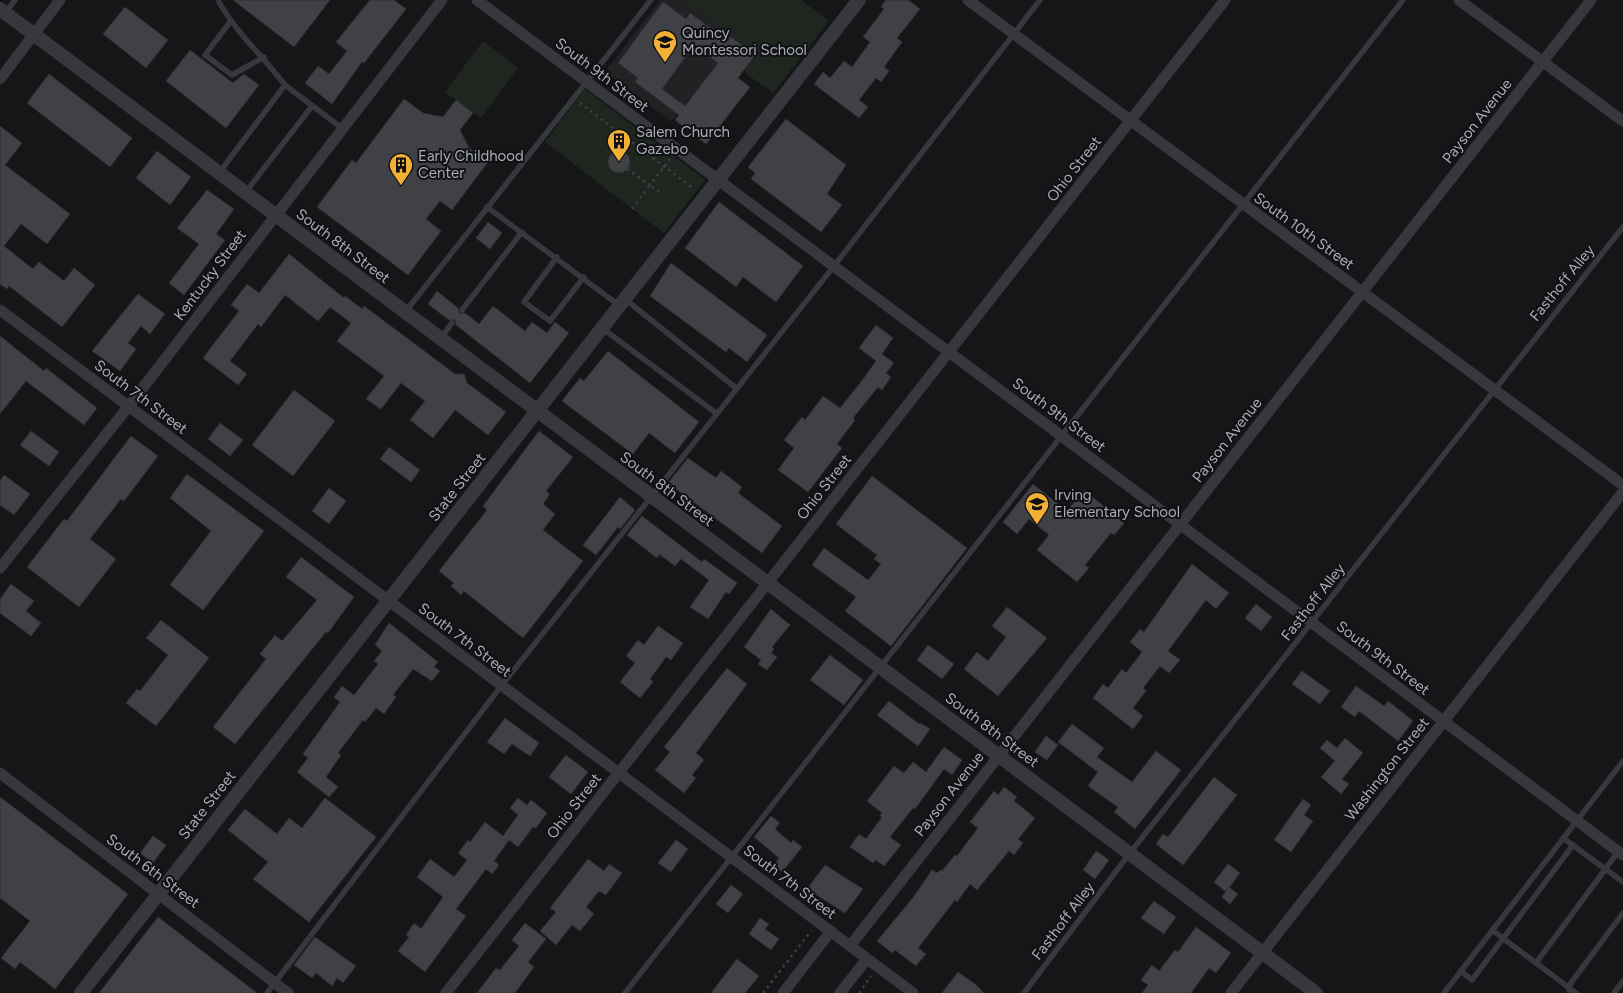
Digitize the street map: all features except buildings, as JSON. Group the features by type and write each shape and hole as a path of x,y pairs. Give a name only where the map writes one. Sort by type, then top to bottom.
{"street":[{"path":"0,79 60,0"},
{"name":"Kentucky Street","path":"0,568 128,407 442,0"},
{"name":"South 9th Street","path":"477,0 1621,853"},
{"name":"State Street","path":"81,993 860,0"},
{"name":"South 10th Street","path":"968,0 1623,485"},
{"name":"Ohio Street","path":"446,993 1225,0"},
{"path":"1459,0 1623,121"},
{"name":"Payson Avenue","path":"850,946 1591,0"},
{"name":"South 8th Street","path":"2,11 1316,993"},
{"name":"South 7th Street","path":"0,310 913,993"},
{"name":"Washington Street","path":"1231,993 1623,492"},
{"name":"South 6th Street","path":"0,773 288,993"},
{"path":"783,993 831,932"},
{"path":"840,993 867,958"}],"lane":[{"path":"2,11 15,0"},
{"path":"218,0 230,22 264,58 285,85 343,129"},
{"path":"405,312 651,0"},
{"path":"267,993 502,685 834,266 1040,0"},
{"path":"625,993 879,666 1404,0"},
{"path":"230,22 205,55 232,74 264,58"},
{"path":"219,173 285,85"},
{"path":"245,193 312,106"},
{"path":"487,207 622,302 736,388"},
{"name":"Fasthoff Alley","path":"1024,993 1130,854 1623,227"},
{"path":"462,310 522,232"},
{"path":"557,258 524,302 550,321 584,277"},
{"path":"440,339 452,323"},
{"path":"602,328 716,413"},
{"path":"1444,993 1623,761"},
{"path":"1563,838 1623,882"},
{"path":"1461,972 1472,980 1573,845"},
{"path":"1536,963 1605,869 1621,853"},
{"path":"1569,990 1623,913"},
{"path":"1492,930 1569,990 1576,993"},
{"path":"1614,993 1623,981"}],"path":[{"path":"573,98 705,197"},
{"path":"632,209 677,149"},
{"path":"627,169 659,192"},
{"path":"763,993 818,922"},
{"path":"858,993 878,967"}],"shaded area":[{"name":"Quincy Montessori School","path":"660,0 801,0 829,21 773,93 726,55 671,121 605,72"},
{"name":"Quincy Montessori School","path":"684,0 801,0 829,21 773,93 745,73 759,54"},
{"path":"483,41 518,68 481,118 445,92"},
{"path":"585,89 705,180 664,233 545,142"}],"place":[{"name":"Quincy Montessori School","path":"665,63"},
{"name":"Salem Church Gazebo","path":"619,162"},
{"name":"Early Childhood Center","path":"401,186"},
{"name":"Irving Elementary School","path":"1037,525"}]}
